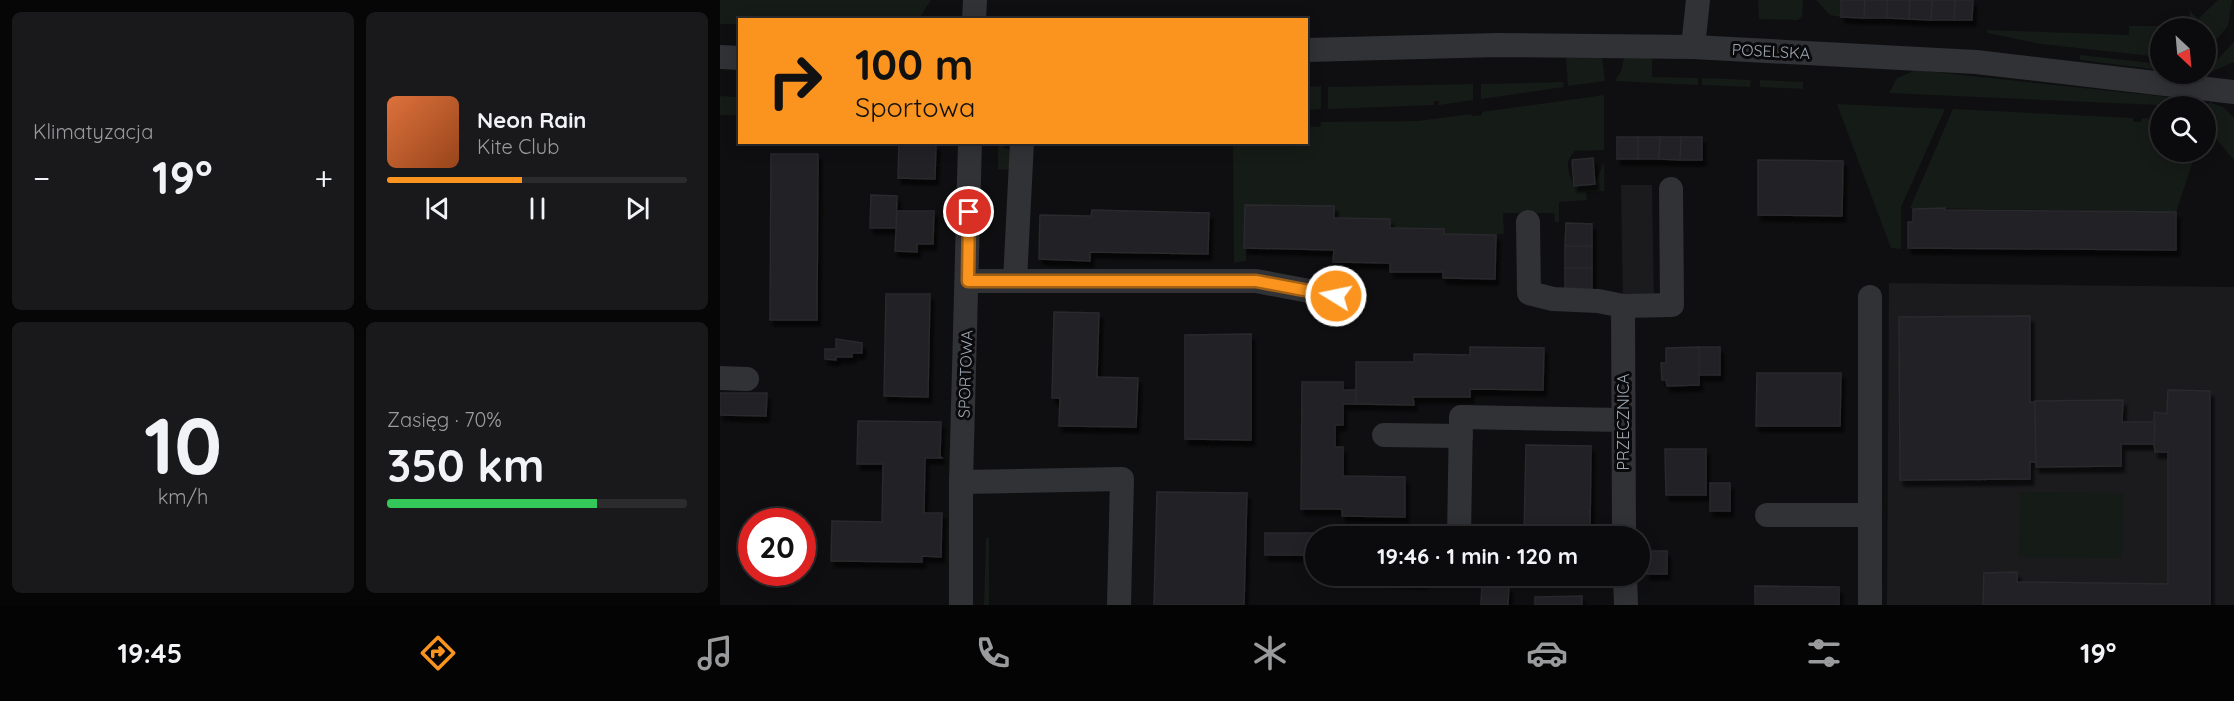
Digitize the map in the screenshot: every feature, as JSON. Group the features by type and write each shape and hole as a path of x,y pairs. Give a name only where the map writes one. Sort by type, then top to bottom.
{"street":[{"path":"974,18 975,0"},
{"path":"1693,47 1698,0"},
{"name":"POSELSKA","path":"1308,50 1498,45 1693,47 1976,62 2234,92"},
{"path":"720,57 738,58"},
{"name":"SPORTOWA","path":"962,605 961,482 970,144"},
{"path":"1015,281 1022,144"},
{"path":"1528,222 1529,293 1553,299 1598,301 1623,306 1672,305 1671,189"},
{"path":"968,281 1256,281 1336,296"},
{"path":"1870,297 1870,605"},
{"name":"PRZECZNICA","path":"1623,306 1624,526"},
{"path":"720,378 747,379"},
{"path":"1459,526 1461,417 1623,420"},
{"path":"1384,435 1461,436"},
{"path":"961,482 1122,479 1119,605"},
{"path":"1767,515 1870,515"},
{"path":"1625,586 1626,605"}],"shaded area":[{"path":"720,0 931,0 920,18 738,18 738,24 720,24"},
{"path":"1758,0 1803,0 1802,16 1798,20 1759,19"},
{"path":"1816,0 1841,0 1841,17 1830,15"},
{"path":"2218,0 2232,0 2228,26 2216,40 2216,18 2199,18"},
{"path":"2189,10 2197,18 2190,18"},
{"path":"2129,26 2150,26 2150,56 2041,44 1988,33 1987,30 2129,35"},
{"path":"2234,42 2234,62 2216,70 2216,61"},
{"path":"2080,55 2150,63 2150,69 2080,60"},
{"path":"1602,57 1605,81 1568,86 1566,58"},
{"path":"1624,57 1652,58 1652,77 1698,78 1698,85 1615,81 1622,69"},
{"path":"1916,70 2159,96 2150,96 2150,105 1889,93 1897,78"},
{"path":"1702,78 1751,80 1750,87 1702,85"},
{"path":"1760,80 1803,82 1803,89 1760,87"},
{"path":"1563,82 1564,87 1481,99 1481,84"},
{"path":"1473,84 1473,100 1439,105 1439,101 1434,101 1434,105 1328,109 1328,87"},
{"path":"1321,86 1321,109 1308,110 1308,87"},
{"path":"1604,95 1604,150 1575,151 1568,164 1574,186 1595,184 1604,162 1604,191 1586,192 1587,200 1559,202 1559,222 1555,222 1554,213 1503,213 1504,234 1444,234 1444,229 1390,228 1390,219 1334,218 1334,206 1246,205 1246,261 1234,263 1233,144 1308,144 1308,123 1311,127 1320,127 1321,122 1418,121 1471,114 1472,116 1482,115 1482,112"},
{"path":"720,96 738,97 738,115 720,115"},
{"path":"1837,104 1945,109 1901,207 1901,249 1891,248"},
{"path":"2216,104 2223,107 2234,118 2234,160 2216,139"},
{"path":"1953,109 2133,118 2133,122 2141,122 2142,118 2150,118 2150,162 2193,162 2176,212 1910,208"},
{"path":"998,144 1004,144 1003,148 1012,150 1011,170 998,169"},
{"path":"1621,185 1652,185 1654,306 1623,306"},
{"path":"1889,283 2234,287 2234,605 1887,605"},
{"path":"2020,492 2123,493 2122,558 2019,557"},
{"path":"986,538 989,538 989,605 984,605"}],"building":[{"path":"1841,0 1865,0 1864,18 1841,17"},
{"path":"1865,0 1887,0 1887,18 1864,18"},
{"path":"1887,0 1910,0 1909,19 1887,18"},
{"path":"1910,0 1932,0 1931,20 1909,19"},
{"path":"1932,0 1955,0 1954,20 1931,20"},
{"path":"1955,0 1973,0 1972,20 1954,20"},
{"path":"1617,137 1638,137 1638,159 1617,159"},
{"path":"1638,137 1660,137 1659,159 1638,159"},
{"path":"1660,137 1681,137 1680,160 1659,159"},
{"path":"1681,137 1702,137 1702,160 1680,160"},
{"path":"899,144 936,145 935,179 898,178"},
{"path":"771,154 818,154 817,320 770,320"},
{"path":"1593,158 1595,184 1574,186 1572,160"},
{"path":"1758,160 1843,161 1842,216 1758,215"},
{"path":"871,195 897,196 896,228 870,228"},
{"path":"1245,205 1334,206 1334,218 1390,219 1390,228 1444,229 1444,234 1496,235 1495,279 1443,278 1443,272 1390,272 1390,263 1333,262 1334,250 1244,248"},
{"path":"1945,208 1945,210 2176,212 2176,250 1908,248 1908,222 1913,222 1913,209"},
{"path":"1092,210 1209,213 1208,254 1090,252 1090,261 1039,259 1040,215 1091,216"},
{"path":"897,211 934,211 933,244 917,244 917,252 895,251"},
{"path":"1566,223 1592,224 1592,246 1565,246"},
{"path":"1565,246 1592,246 1592,268 1565,268"},
{"path":"1565,268 1592,268 1592,290 1565,290"},
{"path":"886,294 930,294 928,397 884,396"},
{"path":"1054,312 1099,313 1097,377 1138,378 1136,427 1059,426 1060,398 1052,398"},
{"path":"2030,316 2030,402 2035,402 2036,462 2030,462 2030,479 1900,480 1899,317"},
{"path":"1251,334 1251,440 1185,439 1185,335"},
{"path":"836,339 862,343 862,353 852,353 852,357 836,357 836,360 825,359 825,349 836,349"},
{"path":"1470,347 1544,348 1543,390 1470,389 1470,397 1413,397 1414,405 1356,404 1356,362 1414,362 1414,354 1470,355"},
{"path":"1699,347 1720,347 1720,375 1699,375"},
{"path":"1699,347 1699,385 1667,386 1666,380 1662,380 1661,363 1666,363 1666,348"},
{"path":"1757,373 1841,373 1840,426 1756,426"},
{"path":"1302,382 1343,382 1343,390 1356,390 1356,404 1343,404 1343,425 1335,425 1335,447 1343,447 1343,476 1405,477 1405,517 1342,516 1342,509 1301,509"},
{"path":"2168,390 2210,391 2210,605 1983,605 1984,573 2017,572 2017,582 2168,584 2168,452 2155,452 2154,412 2167,414"},
{"path":"720,393 767,393 766,416 720,415"},
{"path":"2123,400 2122,422 2155,422 2154,444 2121,444 2121,466 2036,467 2035,401"},
{"path":"858,421 941,422 940,457 943,458 925,458 924,513 942,513 941,557 922,556 922,562 831,561 832,521 882,522 883,464 857,464"},
{"path":"1526,445 1591,446 1590,526 1524,526"},
{"path":"1665,449 1706,449 1706,495 1666,495"},
{"path":"1710,483 1730,483 1730,511 1710,511"},
{"path":"1157,492 1247,493 1244,605 1154,605"},
{"path":"1265,533 1305,533 1305,555 1265,555"},
{"path":"1650,551 1667,551 1667,574 1650,574"},
{"path":"1482,586 1509,586 1508,605 1481,605"},
{"path":"1755,586 1839,587 1839,605 1755,605"},
{"path":"1582,596 1582,605 1535,605 1535,597"}],"route":[{"path":"969,212 968,281 1256,281 1336,296"}]}
